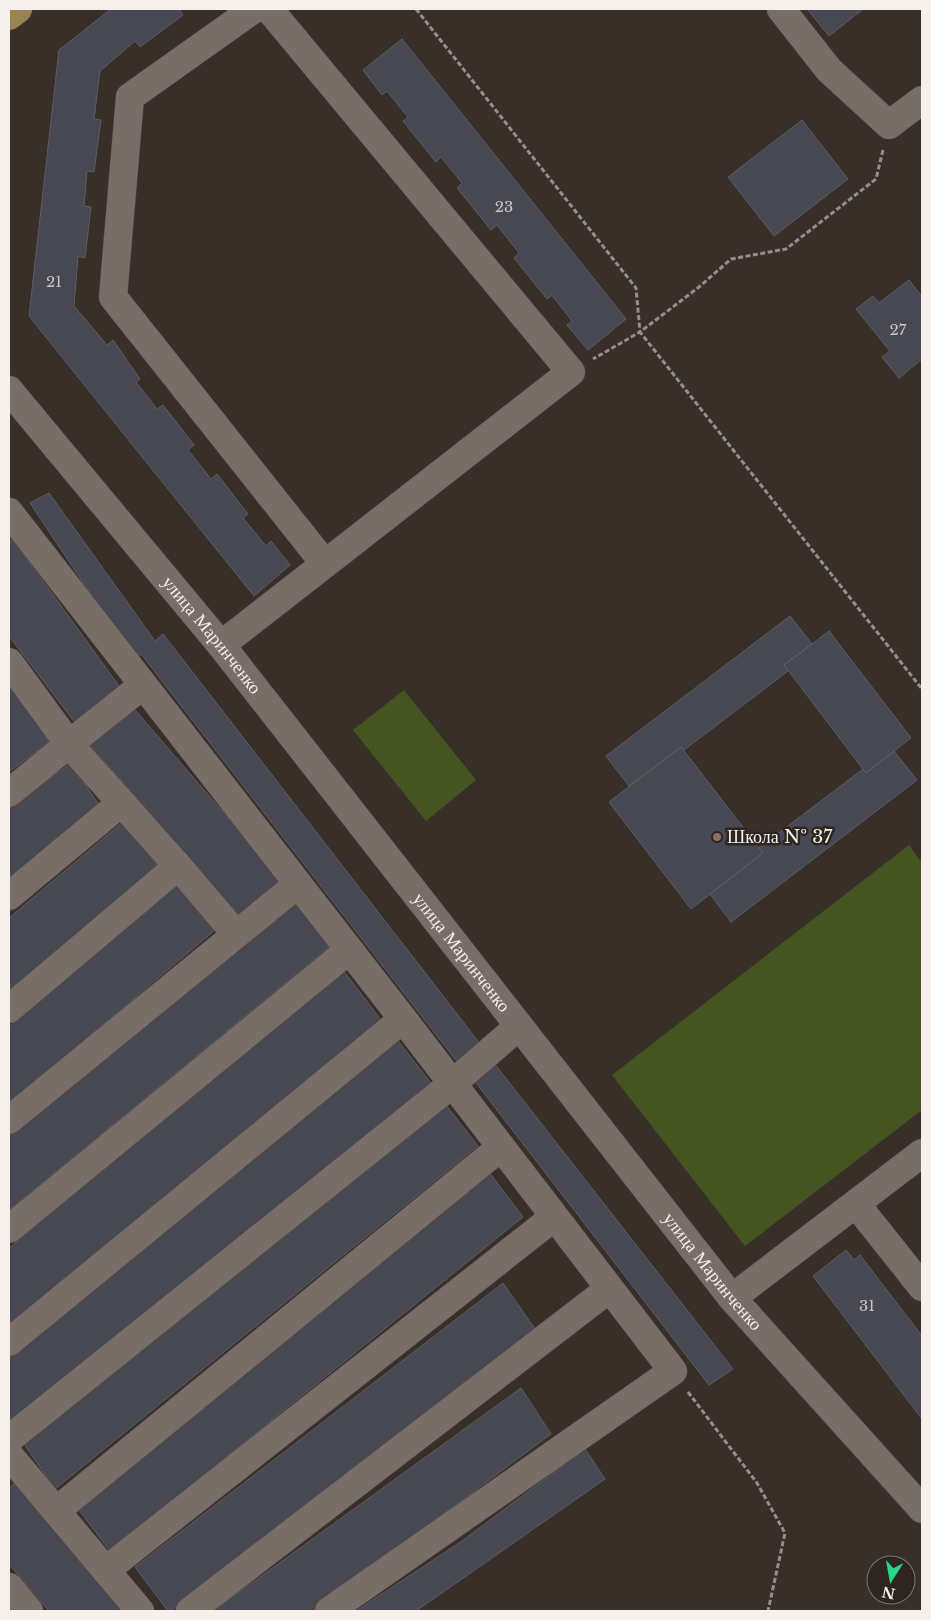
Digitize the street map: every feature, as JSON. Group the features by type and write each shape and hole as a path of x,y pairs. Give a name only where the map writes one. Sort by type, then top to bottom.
{"main road":[{"path":"9,16 18,9"}],"street":[{"path":"254,9 130,97 113,297 325,564"},
{"path":"221,645 571,372 269,9"},
{"path":"781,9 829,70 888,125 922,100"},
{"name":"улица Маринченко","path":"9,390 221,645 732,1298 922,1509"},
{"path":"9,512 403,1019 673,1371 329,1611"},
{"path":"9,662 70,744 236,934"},
{"path":"9,793 143,685"},
{"path":"9,896 122,803"},
{"path":"9,1009 178,866"},
{"path":"9,1120 298,884"},
{"path":"9,1230 349,950"},
{"path":"9,1342 403,1019"},
{"path":"9,1439 452,1084 519,1026"},
{"path":"56,1510 501,1148"},
{"path":"732,1298 922,1153"},
{"path":"856,1204 922,1288"},
{"path":"106,1570 554,1217"},
{"path":"190,1611 609,1288"},
{"path":"9,1455 140,1611"},
{"path":"9,1587 29,1611"}],"path":[{"path":"416,9 636,288 640,332 922,689"},
{"path":"571,372 640,332 699,287 731,259 786,249 876,179 888,125"},
{"path":"673,1371 757,1483 786,1533 768,1611"}],"green space":[{"path":"404,690 476,780 426,821 353,730"},
{"path":"909,845 922,863 922,1110 745,1246 612,1075"}],"building":[{"path":"111,9 179,9 183,15 140,47 135,41 100,71 94,119 101,120 94,172 87,171 84,206 91,207 85,258 78,256 74,306 107,345 113,340 140,379 136,382 157,409 163,405 194,445 188,450 211,479 217,474 248,514 243,518 266,546 271,541 290,565 254,596 29,316 59,50"},
{"path":"807,9 863,9 829,36"},
{"path":"402,39 626,319 588,350 567,325 572,321 552,295 547,299 514,258 519,253 497,225 491,230 457,188 462,183 441,157 436,162 403,121 408,117 387,91 382,95 363,70"},
{"path":"802,120 848,179 774,236 728,177"},
{"path":"909,280 922,297 922,359 899,378 882,357 890,351 856,309 873,296 879,303"},
{"path":"49,493 155,641 163,634 481,1045 458,1063 141,654 134,659 30,503"},
{"path":"9,534 122,690 76,724 9,636"},
{"path":"790,616 812,644 784,665 788,671 684,750 681,747 629,786 606,756"},
{"path":"829,631 911,738 866,773 784,665"},
{"path":"9,682 49,742 9,772"},
{"path":"130,704 284,883 242,919 87,741"},
{"path":"681,747 763,853 691,909 609,802"},
{"path":"894,751 917,780 731,922 710,894 763,853 759,848 863,769 866,773"},
{"path":"71,763 103,811 9,880 9,808"},
{"path":"124,821 159,868 9,990 9,918"},
{"path":"185,879 222,924 9,1104 9,1027"},
{"path":"293,897 330,946 9,1210 9,1135"},
{"path":"343,970 381,1020 9,1326 9,1248"},
{"path":"396,1038 434,1087 9,1430 9,1358"},
{"path":"494,1063 733,1369 709,1385 473,1079"},
{"path":"446,1105 478,1146 55,1489 24,1444"},
{"path":"489,1172 523,1217 110,1551 75,1505"},
{"path":"846,1250 854,1260 860,1255 922,1336 922,1419 813,1276"},
{"path":"503,1283 535,1329 279,1529 171,1611 168,1611 135,1567"},
{"path":"521,1388 551,1434 313,1611 213,1611"},
{"path":"585,1449 605,1479 416,1611 356,1611 462,1541"},
{"path":"14,1483 123,1611 49,1611 9,1564 9,1489"}],"place":[{"name":"Школа № 37","path":"717,837"}]}
